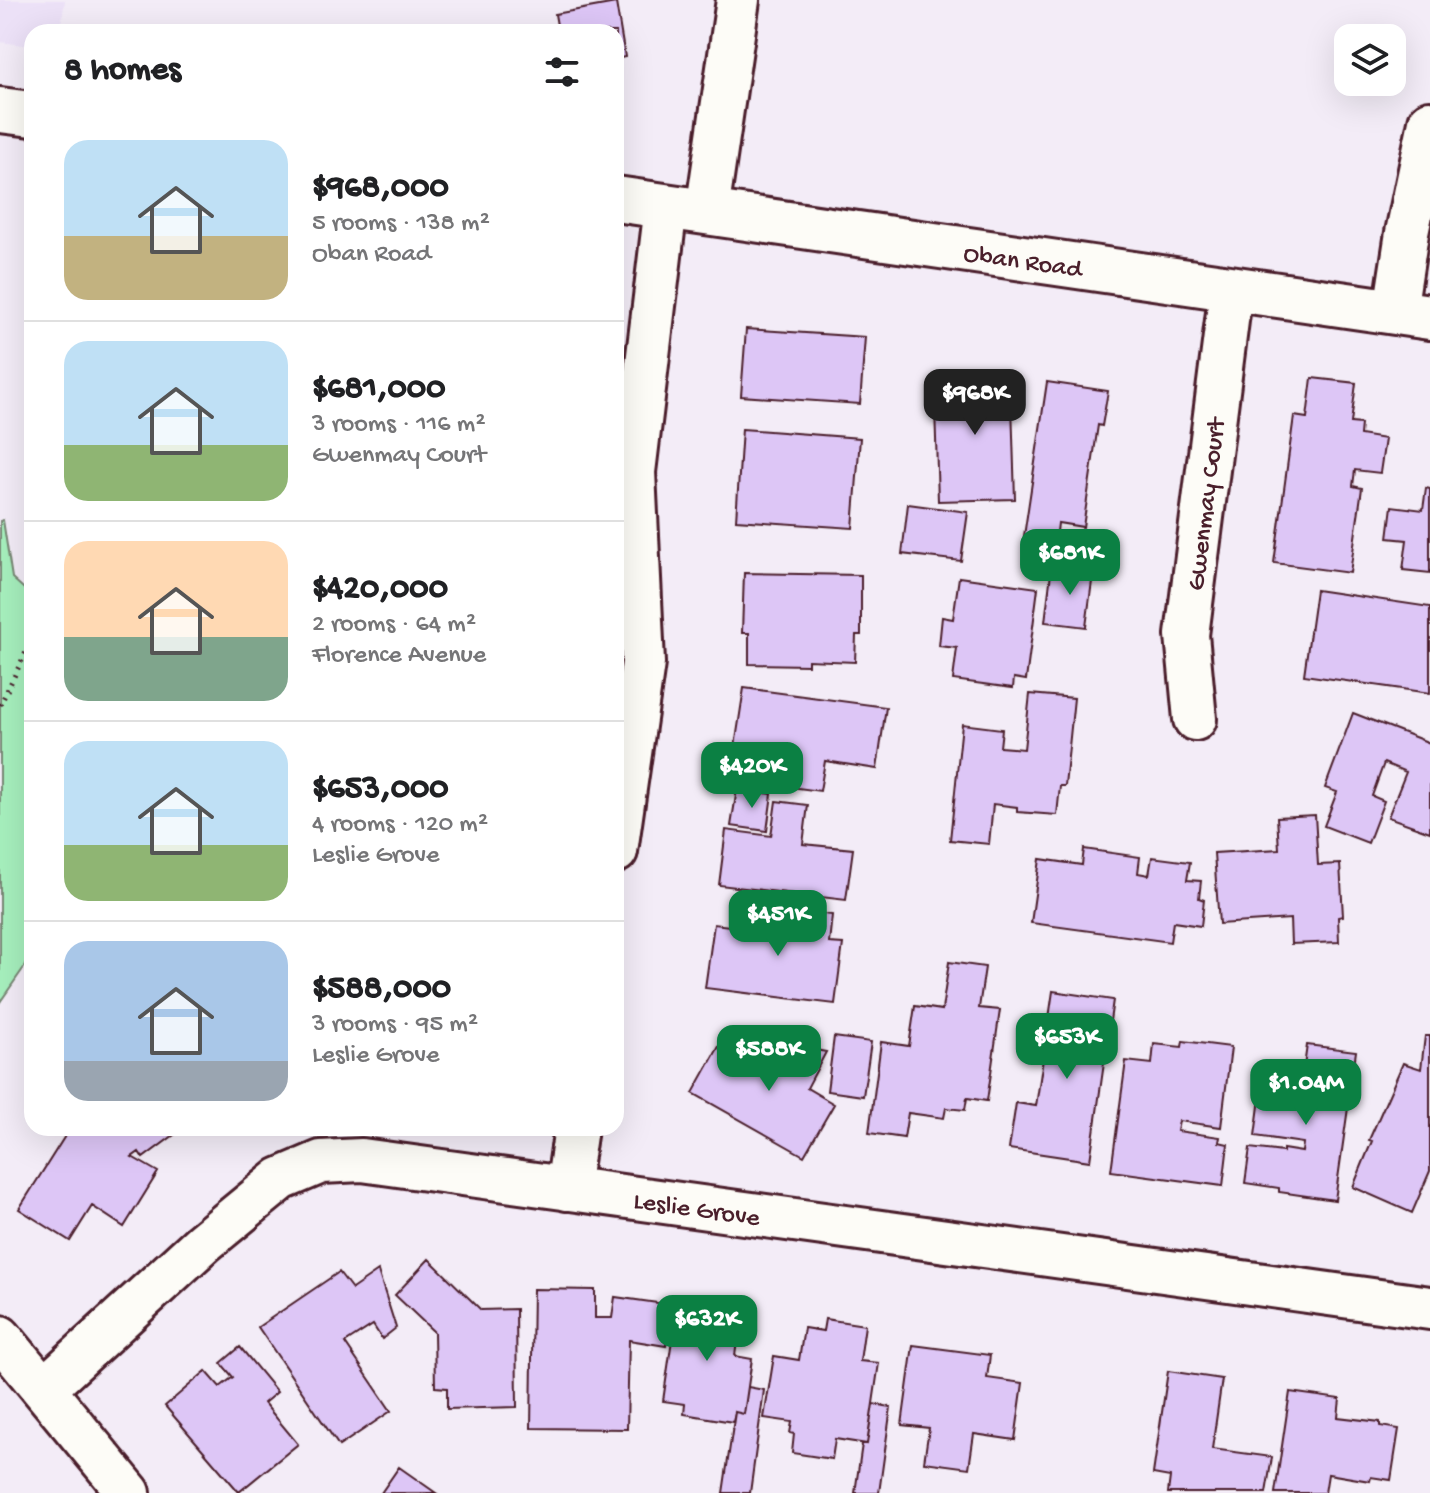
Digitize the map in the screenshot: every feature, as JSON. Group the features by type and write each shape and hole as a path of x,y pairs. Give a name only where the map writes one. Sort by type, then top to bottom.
{"street":[{"path":"624,795 643,663 634,472 686,209 738,0"},
{"path":"0,110 24,113"},
{"path":"1413,314 1407,233 1430,122"},
{"name":"Oban Road","path":"624,200 1413,314"},
{"name":"Gwenmay Court","path":"1195,719 1187,635 1231,289"},
{"path":"567,1189 575,1136"},
{"name":"Leslie Grove","path":"44,1389 203,1243 281,1179 321,1162 362,1160 1430,1308"},
{"path":"0,1337 44,1389 112,1487"}],"path":[{"path":"0,705 24,656"}],"shaded area":[{"path":"0,0 65,0 61,24 24,24 24,45 0,42"}],"green space":[{"path":"3,520 12,578 24,589 24,968 0,1002 0,521"}],"building":[{"path":"616,3 620,24 557,24 555,14"},
{"path":"746,329 865,337 860,404 741,396"},
{"path":"1011,373 1015,499 938,501 934,376"},
{"path":"1312,378 1356,383 1351,423 1361,424 1360,435 1385,439 1380,473 1355,470 1353,486 1362,488 1350,573 1274,563 1294,416 1307,418"},
{"path":"1047,382 1108,391 1102,426 1098,425 1083,527 1058,523 1056,541 1024,536"},
{"path":"742,429 860,438 853,528 736,520"},
{"path":"1426,488 1430,489 1430,573 1403,570 1407,540 1388,538 1392,506 1423,510"},
{"path":"908,504 968,512 961,561 902,554"},
{"path":"1094,566 1086,627 1045,622 1051,573"},
{"path":"744,573 861,575 861,635 856,635 855,662 808,660 808,665 749,664 749,633 742,633"},
{"path":"959,577 1038,588 1026,680 1014,678 1013,688 953,680 957,648 939,646 942,617 953,619"},
{"path":"1316,590 1430,607 1430,693 1304,675"},
{"path":"744,688 886,707 877,769 825,761 820,791 730,779"},
{"path":"1030,694 1074,698 1065,786 1060,786 1057,815 1017,812 1017,807 993,804 989,844 950,840 962,724 1002,729 1000,747 1024,749"},
{"path":"1353,713 1430,743 1430,832 1388,817 1406,772 1384,763 1372,796 1384,801 1368,843 1324,826 1337,792 1325,788"},
{"path":"737,789 772,794 767,831 731,826"},
{"path":"776,801 808,805 803,844 853,849 846,900 719,885 726,830 771,836"},
{"path":"1315,815 1318,865 1340,864 1343,916 1338,917 1339,942 1291,944 1290,919 1219,924 1214,853 1279,849 1277,817"},
{"path":"1084,849 1140,857 1138,873 1149,875 1152,857 1190,862 1187,880 1201,881 1199,898 1204,900 1201,926 1173,922 1170,942 1031,923 1040,859 1082,865"},
{"path":"766,907 832,915 829,943 843,944 835,1004 705,988 714,924 755,929 755,924 764,924"},
{"path":"949,962 985,967 979,1008 1000,1010 987,1101 967,1098 965,1110 946,1108 944,1118 908,1113 904,1138 869,1133 881,1042 909,1046 915,1006 942,1010"},
{"path":"1053,991 1113,1000 1090,1161 1009,1149 1016,1103 1036,1106"},
{"path":"1425,1036 1430,1036 1430,1171 1412,1213 1353,1187 1372,1141 1369,1140 1403,1063 1421,1069"},
{"path":"834,1037 871,1042 863,1096 827,1091"},
{"path":"722,1041 772,1067 785,1044 826,1052 807,1088 834,1104 804,1156 693,1093"},
{"path":"1183,1041 1231,1047 1221,1127 1179,1121 1177,1131 1220,1137 1219,1142 1228,1144 1223,1186 1111,1171 1126,1061 1152,1064 1154,1044 1182,1047"},
{"path":"1307,1045 1356,1051 1335,1200 1279,1192 1279,1188 1245,1183 1250,1148 1302,1152 1303,1143 1255,1136 1262,1083 1301,1088"},
{"path":"65,1136 173,1136 143,1158 139,1152 132,1157 158,1172 124,1227 92,1206 70,1241 19,1209"},
{"path":"429,1259 481,1310 516,1309 517,1407 447,1409 447,1388 435,1387 434,1332 395,1295"},
{"path":"378,1271 396,1328 382,1339 373,1325 345,1343 391,1411 339,1446 258,1327 339,1272 352,1289"},
{"path":"533,1289 595,1290 595,1318 612,1318 615,1297 672,1305 666,1346 629,1340 627,1429 531,1428"},
{"path":"678,1299 719,1305 718,1316 740,1319 735,1356 752,1359 744,1414 735,1412 733,1422 684,1414 685,1404 663,1401"},
{"path":"825,1319 865,1325 860,1361 879,1363 867,1444 835,1439 832,1459 792,1453 792,1422 764,1418 774,1356 799,1360 804,1328 823,1331"},
{"path":"913,1345 990,1355 987,1378 1023,1383 1015,1440 974,1434 969,1468 924,1462 929,1428 902,1425"},
{"path":"240,1347 277,1392 264,1403 298,1444 239,1492 165,1406 206,1371 220,1387 233,1377 221,1363"},
{"path":"1168,1371 1222,1379 1212,1449 1272,1457 1266,1493 1168,1493 1170,1477 1153,1474"},
{"path":"748,1387 764,1390 750,1493 723,1493 735,1412 744,1414"},
{"path":"1290,1392 1340,1399 1338,1417 1380,1422 1380,1426 1399,1429 1391,1480 1371,1477 1370,1481 1328,1474 1325,1493 1275,1493"},
{"path":"873,1404 891,1407 879,1493 855,1493 862,1444 867,1444"},
{"path":"399,1467 436,1493 381,1493"}]}
